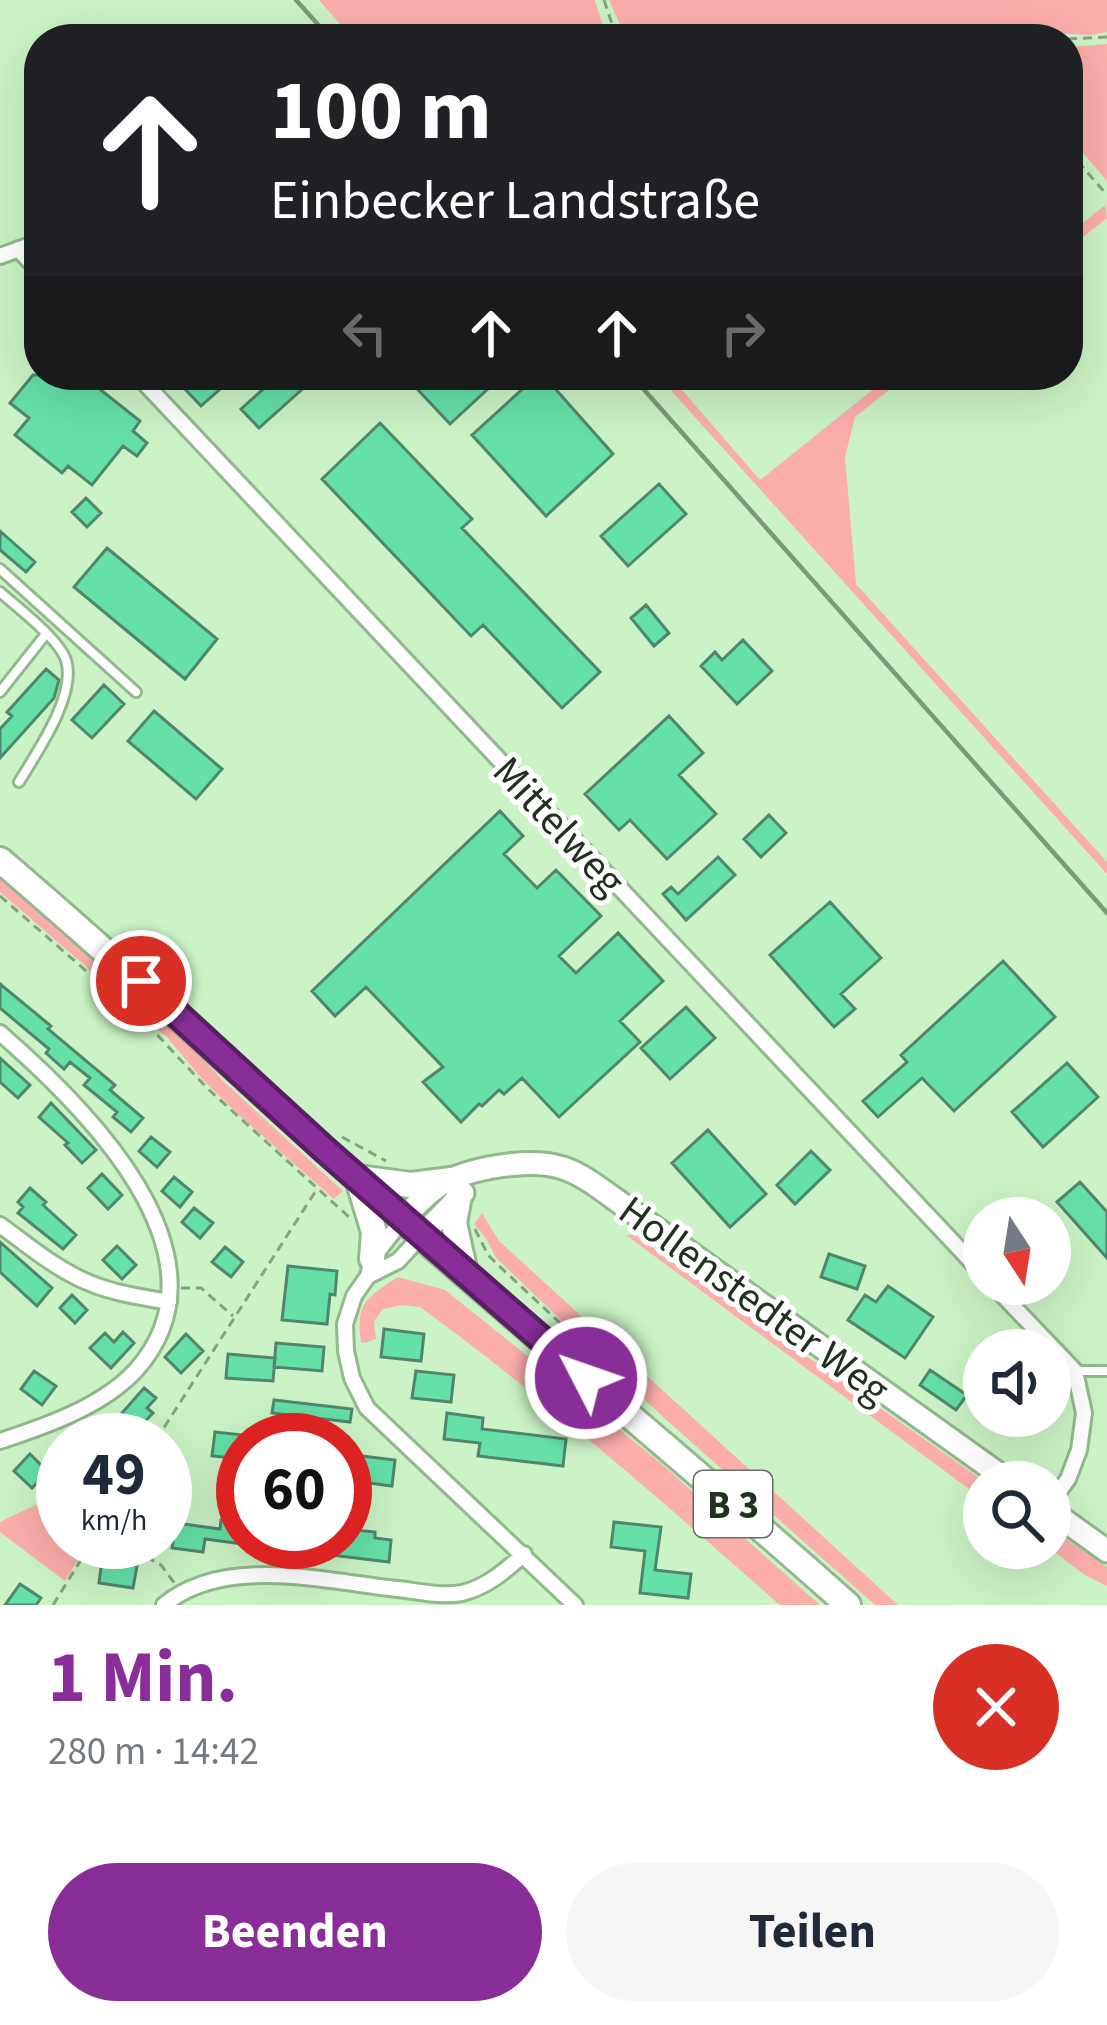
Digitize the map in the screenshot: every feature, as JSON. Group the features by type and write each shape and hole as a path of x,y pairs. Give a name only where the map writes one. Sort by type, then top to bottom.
{"main road":[{"name":"B 3","path":"0,860 465,1274 848,1605"},
{"name":"Hollenstedter Weg","path":"455,1188 483,1172 524,1162 565,1169 590,1181 981,1461"},
{"path":"370,1267 374,1232 356,1178 455,1188"},
{"path":"412,1227 435,1188 455,1188"},
{"path":"455,1188 454,1223 465,1274"},
{"path":"1071,1523 1107,1551"}],"street":[{"path":"0,256 24,247"},
{"path":"18,249 24,255"},
{"name":"Mittelweg","path":"151,390 963,1253"},
{"path":"0,1033 64,1092 112,1148 139,1187 160,1232 169,1268 169,1295 156,1342 135,1371 74,1412 0,1441"},
{"path":"0,1226 87,1282 123,1294 169,1295"},
{"path":"412,1227 370,1267 354,1296 345,1324 352,1378 367,1408 575,1605"},
{"path":"370,1267 398,1261 412,1227"},
{"path":"1012,1305 1075,1371 1084,1413 1071,1470"},
{"path":"164,1605 181,1591 215,1579 256,1574 452,1594 484,1585 524,1554"}],"lane":[{"path":"0,569 136,692"},
{"path":"0,592 65,658 68,683 19,782"},
{"path":"0,692 46,634"},
{"path":"1075,1371 1107,1371"}],"path":[{"path":"1083,167 1107,195"},
{"path":"0,896 146,1023 207,1088 353,1222"},
{"path":"173,1413 318,1188"},
{"path":"454,1223 478,1231 488,1256 647,1405"},
{"path":"169,1295 200,1288 234,1318"},
{"path":"53,1605 75,1569"},
{"path":"164,1569 181,1591"}],"shaded area":[{"path":"319,0 595,0 602,24 340,24"},
{"path":"609,0 1107,0 1107,32 1091,35 1083,35 1083,24 620,24"},
{"path":"1107,44 1107,181 1083,153 1083,46"},
{"path":"1105,205 1107,218 1083,237 1083,223"},
{"path":"671,390 682,390 760,480 872,390 889,390 855,417 845,457 856,584 1107,862 1107,874"},
{"path":"0,875 172,1024 223,1081 343,1191 334,1199 240,1116 167,1037 0,892"},
{"path":"482,1213 499,1241 898,1605 875,1605 662,1416 496,1258 474,1224"},
{"path":"626,1235 635,1235 963,1466 963,1484"},
{"path":"398,1277 445,1290 657,1460 820,1605 780,1605 558,1415 420,1307 383,1309 374,1321 376,1339 361,1342 362,1309"},
{"path":"36,1505 36,1559 0,1532 0,1522"},
{"path":"1071,1542 1107,1567 1107,1586 1071,1564"},
{"path":"49,1569 72,1569 65,1581"}],"building":[{"path":"24,386 24,390 101,390 140,421 133,431 147,443 137,456 123,446 92,485 68,466 62,473 15,435 29,418 10,403"},
{"path":"186,390 219,390 201,406"},
{"path":"262,390 301,390 259,428 241,409"},
{"path":"418,390 487,390 450,424"},
{"path":"522,390 556,390 613,454 546,516 472,435"},
{"path":"380,423 472,519 462,528 600,672 562,708 483,625 471,636 322,479"},
{"path":"659,484 686,514 628,566 601,536"},
{"path":"86,498 101,513 87,527 72,512"},
{"path":"0,531 35,562 26,572 0,550"},
{"path":"107,548 217,639 185,679 74,587"},
{"path":"646,605 669,633 654,646 631,618"},
{"path":"743,640 772,671 737,704 701,666 715,652 722,660"},
{"path":"46,669 59,680 54,698 0,758 0,729 12,716 7,712"},
{"path":"104,685 124,704 92,738 72,720"},
{"path":"154,711 222,769 196,799 128,741"},
{"path":"669,716 703,753 679,775 716,814 667,859 630,820 619,830 585,794"},
{"path":"500,811 523,836 504,854 537,888 556,870 601,916 559,956 576,973 618,933 663,981 620,1021 640,1042 559,1117 522,1078 504,1094 499,1090 479,1104 461,1122 423,1082 443,1067 366,987 335,1016 312,991"},
{"path":"769,815 786,833 761,857 744,839"},
{"path":"718,857 735,875 686,920 663,894 671,887 678,894"},
{"path":"830,902 881,958 841,994 855,1009 834,1027 770,955"},
{"path":"1003,961 1055,1017 954,1111 922,1078 878,1117 863,1101 907,1062 901,1055"},
{"path":"0,984 115,1085 110,1090 143,1118 131,1132 113,1117 117,1112 84,1085 90,1078 70,1062 64,1069 46,1053 49,1049 0,1008"},
{"path":"686,1007 715,1038 670,1079 641,1048"},
{"path":"0,1058 30,1085 18,1098 0,1082"},
{"path":"1067,1063 1098,1097 1043,1147 1012,1112"},
{"path":"51,1103 96,1150 82,1163 39,1117"},
{"path":"708,1130 766,1194 730,1227 672,1163"},
{"path":"151,1137 170,1152 157,1167 139,1151"},
{"path":"811,1151 830,1170 795,1204 777,1185"},
{"path":"102,1174 122,1195 108,1209 88,1188"},
{"path":"174,1177 192,1192 180,1207 162,1191"},
{"path":"1080,1182 1107,1212 1107,1258 1071,1218 1071,1197 1063,1197"},
{"path":"30,1188 76,1235 63,1249 18,1213 23,1207 18,1202"},
{"path":"194,1208 213,1223 200,1238 182,1222"},
{"path":"0,1242 52,1288 37,1306 0,1272"},
{"path":"117,1246 136,1265 122,1279 103,1260"},
{"path":"225,1247 243,1262 231,1277 212,1262"},
{"path":"829,1254 865,1266 857,1289 821,1277"},
{"path":"288,1266 337,1271 327,1324 282,1320"},
{"path":"888,1286 933,1317 905,1358 848,1320 865,1295 876,1302"},
{"path":"72,1295 87,1310 75,1323 60,1308"},
{"path":"384,1329 424,1334 421,1361 381,1357"},
{"path":"123,1332 134,1343 111,1368 90,1348 105,1333 114,1342"},
{"path":"186,1334 203,1351 181,1373 165,1357"},
{"path":"276,1343 324,1347 322,1371 274,1367"},
{"path":"228,1354 275,1358 273,1381 226,1378"},
{"path":"930,1370 963,1392 963,1400 956,1410 920,1385"},
{"path":"34,1371 56,1386 42,1405 21,1389"},
{"path":"416,1371 454,1375 451,1402 412,1398"},
{"path":"144,1388 156,1398 147,1408 153,1413 122,1413"},
{"path":"274,1400 352,1409 351,1413 272,1413"},
{"path":"447,1413 483,1418 482,1429 566,1439 563,1466 478,1456 480,1443 444,1439"},
{"path":"30,1454 36,1460 36,1484 32,1488 14,1471"},
{"path":"372,1457 395,1460 392,1486 372,1483"},
{"path":"614,1522 661,1527 655,1570 691,1574 688,1598 640,1593 645,1551 611,1547"},
{"path":"192,1525 216,1528 216,1540 205,1539 203,1552 192,1551"},
{"path":"372,1532 375,1538 391,1540 389,1562 372,1560"},
{"path":"101,1569 136,1569 133,1588 99,1583"},
{"path":"20,1584 41,1598 36,1605 5,1605"}],"railway":[{"path":"296,0 318,24"},
{"path":"644,390 1107,913"}],"route":[{"path":"141,981 325,1150 586,1378"}]}
